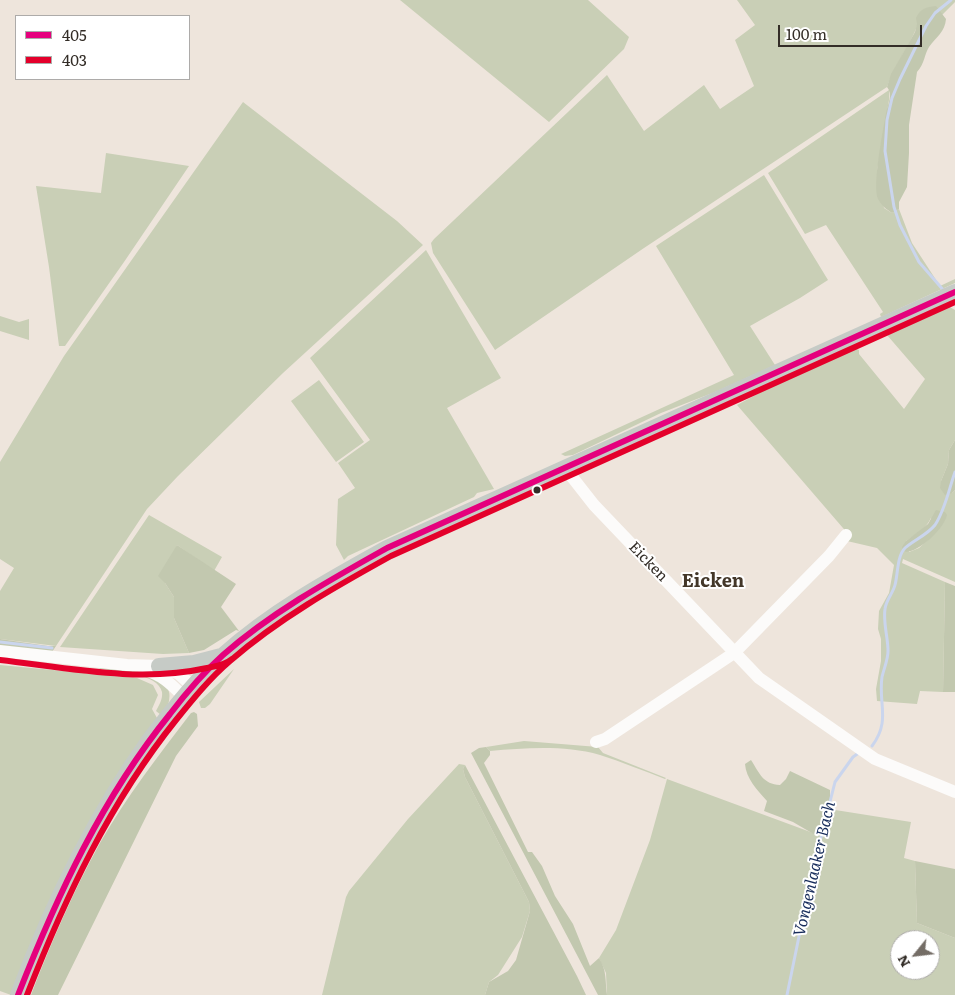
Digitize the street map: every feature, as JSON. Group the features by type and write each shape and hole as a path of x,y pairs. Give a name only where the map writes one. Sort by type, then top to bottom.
{"main road":[{"path":"18,995 64,888 106,806 136,760 188,691 223,655 247,635 295,601 417,533 953,293"},
{"path":"158,666 194,663 223,655"}],"street":[{"name":"Eicken","path":"565,468 594,505 759,678 875,759 955,792"},
{"path":"596,742 605,739 734,653 829,556 846,535"},
{"path":"0,651 127,665 158,666 179,674 188,691"},
{"path":"127,665 155,672 188,691"}],"green space":[{"path":"400,0 588,0 629,37 624,49 549,122"},
{"path":"737,0 955,0 955,2 942,15 918,24 887,87 644,248 495,350 433,253 431,243 607,75 644,131 704,85 720,109 754,86 735,40 755,25"},
{"path":"936,6 946,19 945,24 942,31 929,47 917,72 909,125 907,187 899,202 899,209 892,213 881,204 876,192 879,158 890,96 887,87 891,74 915,32 916,18 919,12"},
{"path":"889,90 877,171 884,208 892,213 899,209 912,243 940,286 955,279 955,283 881,317 880,314 883,312 826,225 805,234 768,173"},
{"path":"243,102 397,221 423,245 283,373 147,509 56,646 0,639 0,591 14,568 0,559 0,462 64,356"},
{"path":"106,153 189,166 65,346 59,346 36,186 101,193"},
{"path":"764,175 828,280 750,326 775,365 715,392 661,413 573,455 565,456 561,454 734,375 656,246"},
{"path":"426,250 501,378 447,408 494,489 477,493 474,497 348,556 344,560 336,545 338,499 355,488 338,463 370,440 310,358"},
{"path":"948,306 955,310 955,440 949,450 948,464 941,481 952,493 955,490 955,582 903,559 902,563 945,582 943,692 920,691 917,704 877,701 876,689 881,661 881,639 878,629 879,611 889,593 894,565 877,548 847,541 849,535 737,405 808,367 849,348 850,350 855,348 859,350 859,354 904,409 925,379 887,335","holes":["931,518 933,535 919,548 909,552 906,541 924,528"]},
{"path":"0,316 19,322 29,319 29,340 0,331"},
{"path":"319,380 364,442 336,462 291,401"},
{"path":"955,440 955,490 945,495 940,488 941,481 948,464 949,450"},
{"path":"936,510 945,512 947,515 941,527 918,548 906,552 903,550 902,547 906,541 928,524"},
{"path":"149,515 222,557 214,571 177,545 165,583 174,597 174,618 189,653 163,654 60,647"},
{"path":"177,545 236,584 221,607 239,631 236,630 204,650 189,653 174,618 174,597 158,576"},
{"path":"945,582 955,586 955,692 943,692"},
{"path":"0,639 56,646 52,652 0,646"},
{"path":"0,665 137,678 153,685 158,695 152,709 157,718 11,995 0,991"},
{"path":"98,667 131,671 155,678 164,684 169,691 167,707 161,715 156,711 162,692 153,681 136,674 100,669"},
{"path":"234,669 210,704 205,708 201,708 199,702"},
{"path":"191,713 197,714 198,726 176,756 58,995 31,995 63,918 100,843 143,776"},
{"path":"171,726 172,729 132,783 99,838 97,836 135,773"},
{"path":"524,741 598,747 603,753 666,778 586,752 545,748 490,751 486,747"},
{"path":"486,747 490,751 490,755 484,763 528,852 532,852 542,866 555,896 573,924 590,966 599,958 602,962 605,971 607,995 598,995 471,753 479,748"},
{"path":"751,760 762,777 770,783 780,785 790,771 830,790 830,805 824,837 817,836 793,822 764,811 767,801 759,793 747,774 745,764"},
{"path":"459,764 465,765 463,769 465,777 529,902 530,911 522,937 498,975 489,982 485,995 322,995 349,891 408,819"},
{"path":"465,765 586,995 485,995 489,982 508,971 516,960 530,911 529,902 465,777 463,769"},
{"path":"667,779 824,837 829,809 911,822 904,858 915,861 917,923 935,930 890,930 890,980 940,980 940,932 955,938 955,995 607,995 606,973 599,958 616,930 650,840"},
{"path":"915,861 955,869 955,938 940,932 940,930 935,930 917,923"}],"waterway":[{"name":"Vongenlaaker Bach","path":"945,292 919,262 900,225 894,207 885,151 887,120 892,98 900,79 926,26 935,13 951,0"},
{"name":"Vongenlaaker Bach","path":"950,299 955,304"},
{"name":"Vongenlaaker Bach","path":"872,746 881,728 883,712 881,686 888,651 885,609 895,585 900,556 905,548 935,525 944,506 955,472"},
{"path":"0,642 52,648"},
{"name":"Vongenlaaker Bach","path":"787,995 812,873 835,782 853,757 860,752"}],"transit line":[{"name":"405","path":"18,995 65,885 102,814 123,779 195,683 242,639 281,611 387,548 955,292"},
{"name":"403","path":"27,995 73,887 110,817 130,784 152,751 202,689 230,661 268,631 287,617 391,556 955,302"},
{"name":"403","path":"0,660 104,673 156,674 207,668 223,664 232,659"}],"district":[{"name":"Eicken","path":"713,582"}]}
